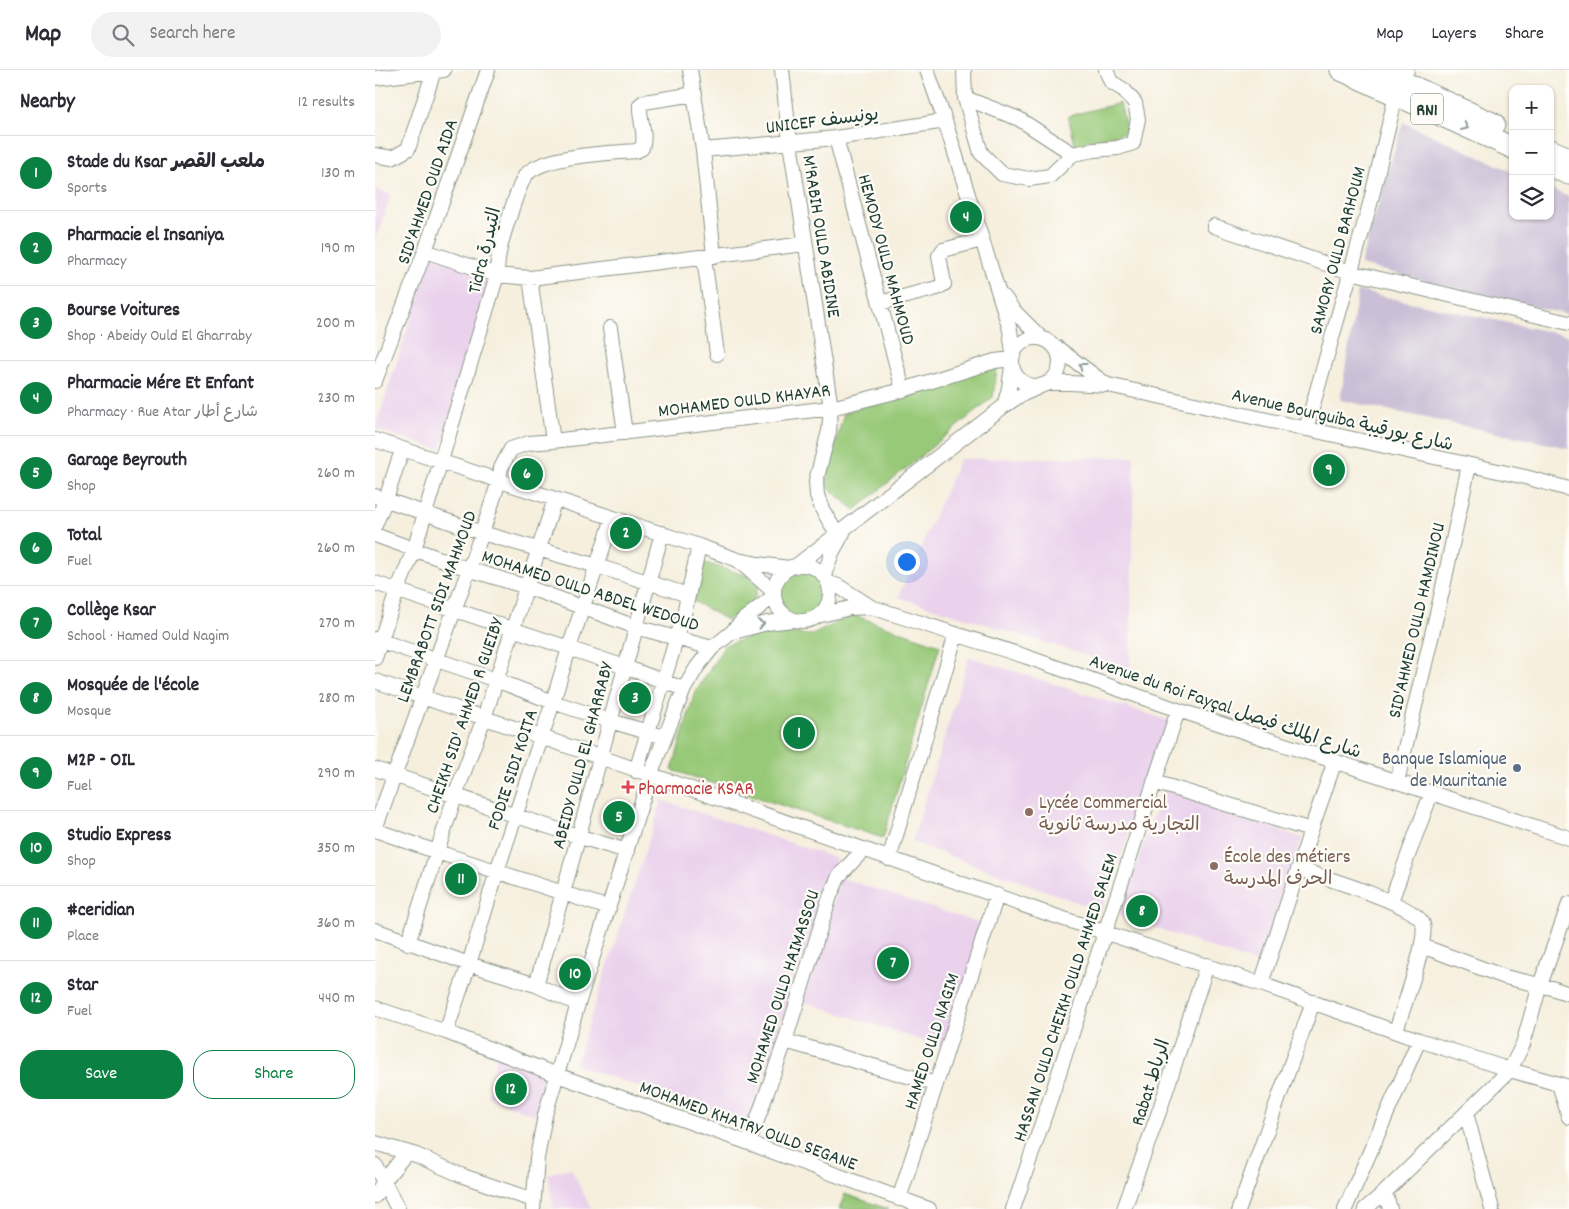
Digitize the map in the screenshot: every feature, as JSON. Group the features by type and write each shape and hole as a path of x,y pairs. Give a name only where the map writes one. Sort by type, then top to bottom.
{"highway":[{"name":"RN1","path":"1341,70 1402,82 1509,146"},
{"name":"RN1","path":"1377,70 1509,130"},
{"path":"1554,152 1569,158"},
{"path":"1554,168 1569,174"}],"street":[{"name":"SID'AHMED OUD AIDA","path":"375,380 425,251 488,70"},
{"path":"691,70 703,150 717,354"},
{"name":"M'RABIH OULD ABIDINE","path":"782,70 790,143 831,408 829,431 816,480 817,495 837,534"},
{"path":"927,70 945,121 1010,330 1012,360 1009,388 1004,406"},
{"path":"964,70 965,98 981,153 1002,174 1029,179 1050,176 1073,154 1117,148 1133,143 1138,119 1135,103 1124,90 1111,82 1106,70"},
{"path":"375,78 439,71 408,149 391,158 375,156"},
{"name":"SAMORY OULD BARHOUM","path":"1307,429 1402,82"},
{"name":"Tidra التيدرة","path":"375,658 378,640 414,550 497,275 500,244 525,175 542,165 565,158 636,151 642,148 645,141 639,110 640,105 644,102 695,94"},
{"path":"965,98 1019,119 1073,154"},
{"name":"UNICEF يونيسف","path":"703,150 836,138 945,121"},
{"name":"HEMODY OULD MAHMOUD","path":"836,138 903,390"},
{"path":"1214,226 1350,272 1569,323"},
{"path":"880,303 937,288 944,284 939,256 943,250 982,240"},
{"path":"425,251 497,275 530,278 805,244"},
{"path":"530,278 553,442"},
{"path":"997,287 1013,310 1040,337"},
{"path":"610,328 625,433"},
{"path":"375,1143 407,1152 533,1204 541,1136 578,1004 651,776 684,689 697,667 712,648 774,594 778,578 924,469 1004,406 1019,396 1045,384 1055,378 1061,362 1055,346 1046,339 1032,337 1024,340 1018,346 1012,360 1016,375 1023,382 1031,386 1045,384"},
{"name":"Avenue Bourguiba شارع بورقيبة","path":"1055,346 1108,385"},
{"name":"MOHAMED OULD KHAYAR","path":"499,481 501,468 511,449 529,443 553,442 831,408 903,390 995,361 1012,360"},
{"name":"Avenue Bourguiba شارع بورقيبة","path":"1045,384 1108,385 1569,489"},
{"path":"375,440 739,560 793,567 812,566 827,579 871,607"},
{"path":"375,525 380,498 402,450"},
{"name":"SID'AHMED OULD HAMDINOU","path":"1397,782 1469,465"},
{"name":"LEMBRABOTT SIDI MAHMOUD","path":"375,829 499,481"},
{"path":"380,498 482,533 597,566 688,595"},
{"name":"CHEIKH SID' AHMED R GUEIBY","path":"408,943 455,796 484,718 555,499"},
{"name":"FODIE SIDI KOITA","path":"446,1032 542,738 569,648 613,518"},
{"path":"821,615 830,600 831,591 827,579 832,553 849,524"},
{"name":"ABEIDY OULD EL GHARRABY","path":"536,985 662,534"},
{"name":"MOHAMED OULD ABDEL WEDOUD","path":"375,535 468,569 527,586 636,628 712,648"},
{"path":"636,771 676,638 699,546"},
{"path":"739,560 774,594 781,612 793,620"},
{"path":"375,583 625,667 684,689"},
{"path":"731,632 767,623 793,620 807,621 843,609 871,607"},
{"name":"Avenue du Roi Fayçal شارع الملك فيصل","path":"871,607 1024,656 1178,710 1431,794 1569,838"},
{"path":"889,858 956,634"},
{"path":"378,640 496,680 553,702 665,737"},
{"path":"375,681 600,757 1105,933 1207,965 1419,1040 1510,1070 1564,1085 1569,1117"},
{"name":"HASSAN OULD CHEIKH OULD AHMED SALEM","path":"1013,1209 1178,710"},
{"path":"1261,984 1335,761"},
{"path":"375,769 627,851"},
{"path":"1154,782 1311,830"},
{"path":"1391,901 1431,794"},
{"path":"375,829 437,852 609,908"},
{"name":"MOHAMED OULD HAIMASSOU","path":"749,1143 785,1041 835,884 842,872 864,849"},
{"path":"1298,869 1391,901 1418,916 1423,922 1423,946 1396,1031"},
{"name":"HAMED OULD NAGIM","path":"899,1199 997,895"},
{"path":"1365,1209 1385,1192 1510,1070 1523,1044 1540,985 1569,904"},
{"path":"375,930 469,964 536,985 578,1004"},
{"path":"1423,946 1505,977 1569,994"},
{"name":"Rabat الرباط","path":"1124,1209 1159,1112 1207,965"},
{"path":"1239,1209 1313,1002"},
{"name":"MOHAMED KHATRY OULD SEGANE","path":"375,1008 446,1032 557,1075 929,1209"},
{"path":"1345,1209 1419,1040"},
{"path":"785,1041 937,1084"},
{"path":"1466,1113 1492,1209"},
{"path":"375,1196 384,1181 407,1152"},
{"path":"375,1164 398,1209"},
{"path":"1385,1192 1390,1209"}],"shaded area":[{"path":"1403,122 1509,170 1509,220 1554,220 1554,191 1569,197 1569,315 1360,265"},
{"path":"375,189 391,195 375,240"},
{"path":"431,256 495,277 440,450 375,429"},
{"path":"1358,291 1569,336 1569,448 1340,400"},
{"path":"1134,457 1130,669 898,597 960,459"},
{"name":"Lycée Commercial التجارية مدرسة ثانوية","path":"969,657 1170,721 1101,911 912,842"},
{"name":"École des métiers الحرف المدرسة","path":"1163,789 1302,838 1258,964 1119,915"},
{"path":"662,800 836,858 748,1123 575,1065"},
{"path":"841,878 985,925 945,1048 802,1001"},
{"path":"497,1054 553,1076 540,1117 488,1097"},
{"path":"571,1168 591,1209 554,1209 548,1174"}],"green space":[{"path":"1120,103 1127,132 1075,145 1068,116"},
{"path":"988,365 997,369 993,397 855,510 825,485 844,413"},
{"path":"705,563 748,576 758,586 755,598 727,620 693,601"},
{"path":"802,571 815,575 821,581 825,594 821,607 815,613 802,617 789,613 783,607 779,594 783,581 789,575"},
{"path":"853,615 940,645 883,838 672,770 694,695 725,645 767,632 812,635"},
{"path":"845,1194 888,1209 839,1209"}],"place":[{"name":"Pharmacie Mére Et Enfant","path":"966,217"},
{"name":"M2P - OIL","path":"1329,470"},
{"name":"Total","path":"527,474"},
{"name":"Pharmacie el Insaniya","path":"626,533"},
{"name":"Bourse Voitures","path":"635,698"},
{"name":"Stade du Ksar ملعب القصر","path":"799,733"},
{"name":"Banque Islamique de Mauritanie","path":"1517,768"},
{"name":"Pharmacie KSAR","path":"628,787"},
{"name":"Lycée Commercial التجارية مدرسة ثانوية","path":"1029,812"},
{"name":"Garage Beyrouth","path":"619,817"},
{"name":"École des métiers الحرف المدرسة","path":"1214,866"},
{"name":"#ceridian","path":"461,879"},
{"name":"Mosquée de l'école","path":"1142,911"},
{"name":"Collège Ksar","path":"893,963"},
{"name":"Studio Express","path":"575,974"},
{"name":"Star","path":"511,1089"}]}
